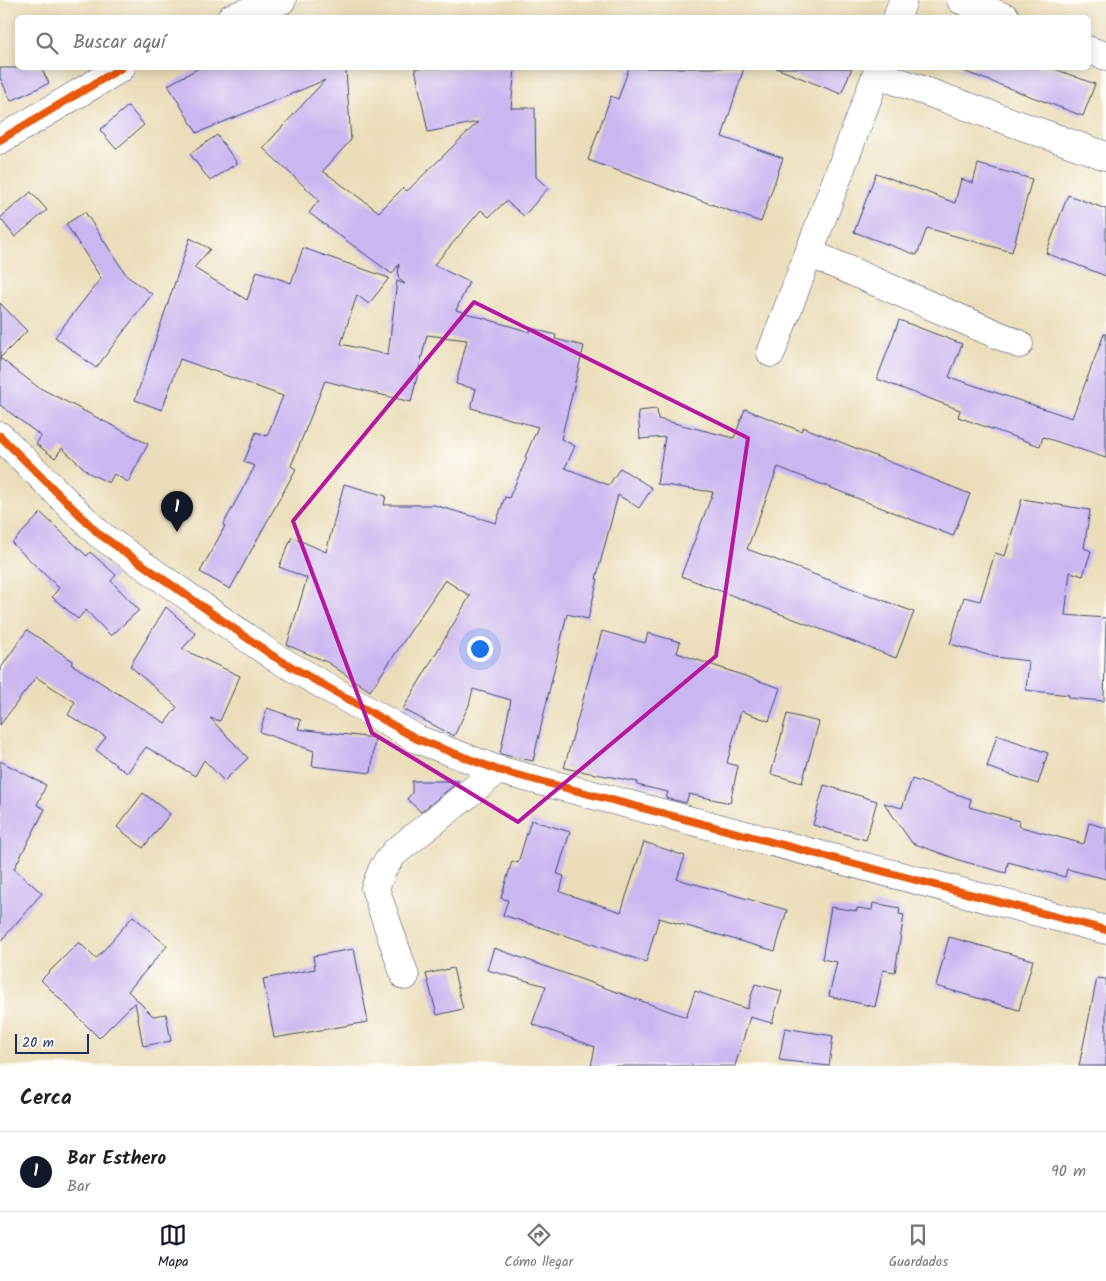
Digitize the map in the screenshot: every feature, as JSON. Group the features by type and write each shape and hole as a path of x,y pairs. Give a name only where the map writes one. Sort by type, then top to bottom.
{"street":[{"path":"240,15 282,0"},
{"path":"898,15 903,0"},
{"path":"961,0 998,15"},
{"path":"1091,51 1106,56"},
{"path":"0,140 118,70"},
{"path":"771,353 878,71 1106,156"},
{"path":"809,254 1019,344"},
{"path":"0,436 99,534 273,656 417,739 498,770 1106,930"},
{"path":"405,976 375,888 383,868 399,848 498,770"}],"highlighted area":[{"path":"474,302 748,438 716,656 518,822 372,733 293,521"}],"building":[{"path":"0,68 42,70 49,83 11,101 0,78"},
{"path":"195,70 348,70 346,71 351,140 323,171 379,212 403,188 407,191 478,122 428,132 415,70 515,70 511,108 535,108 536,177 548,188 524,216 506,201 489,217 481,210 434,265 469,282 456,310 530,332 531,328 556,335 555,339 584,346 561,439 575,446 565,468 609,485 620,468 652,488 639,508 618,495 596,579 598,579 588,619 567,614 533,761 500,754 511,700 473,689 469,705 454,736 403,709 470,596 445,580 370,691 327,662 287,645 307,578 279,567 292,537 326,552 344,484 386,496 384,505 434,505 496,523 505,497 509,498 527,458 525,457 538,427 471,408 476,389 456,384 467,340 427,335 411,402 325,381 291,466 296,469 230,589 200,572 255,466 244,462 256,432 267,436 283,396 180,359 162,410 135,400 190,238 210,249 194,268 247,300 257,271 291,283 303,248 389,278 369,304 357,295 341,344 388,355 397,281 405,284 398,278 399,264 392,274 309,213 319,200 263,148 325,80 197,133 168,85"},
{"path":"628,70 743,70 722,137 783,158 761,222 588,160 611,96 618,99"},
{"path":"781,70 851,70 841,94"},
{"path":"961,70 1057,70 1095,84 1083,116"},
{"path":"128,106 144,125 116,149 100,130"},
{"path":"217,135 237,163 210,181 190,154"},
{"path":"978,164 1032,179 1012,252 927,228 917,255 854,232 876,173 955,203 961,179 973,183"},
{"path":"31,192 47,210 15,237 0,218"},
{"path":"1068,195 1106,209 1106,276 1046,253"},
{"path":"85,212 127,276 152,294 96,368 55,337 101,278 66,224"},
{"path":"0,303 27,331 0,358"},
{"path":"899,320 962,344 949,377 1072,418 1104,334 1106,334 1106,458 1043,437 1040,446 958,417 960,410 877,379"},
{"path":"0,358 38,387 148,444 128,482 114,474 109,483 89,473 62,448 55,458 36,444 41,436 0,405"},
{"path":"657,409 658,419 734,438 745,409 801,431 803,427 970,494 953,536 778,467 747,549 914,612 896,658 681,576 713,492 657,484 665,437 640,439 638,411"},
{"path":"1022,499 1090,510 1084,548 1091,551 1083,576 1070,572 1065,615 1106,618 1104,701 1069,698 1069,695 1026,690 1029,661 995,657 950,644 964,597 980,601 995,553 1005,556"},
{"path":"41,513 87,556 90,552 116,575 111,581 139,610 111,636 86,610 78,619 52,597 59,588 12,543"},
{"path":"166,607 196,634 182,649 240,676 220,721 210,718 248,758 224,781 204,760 195,776 146,747 127,773 96,750 106,737 68,715 75,702 36,677 0,725 0,669 27,630 73,661 71,664 165,723 177,707 130,666"},
{"path":"602,631 645,643 648,633 680,642 677,653 780,688 769,721 741,711 727,763 738,766 730,803 689,794 686,803 666,798 668,792 637,785 638,782 564,768"},
{"path":"267,708 301,720 298,729 375,738 371,773 312,766 314,751 260,732"},
{"path":"787,714 819,722 802,783 771,774"},
{"path":"997,735 1048,753 1038,784 987,767"},
{"path":"0,761 46,785 37,805 45,809 14,869 42,893 0,942"},
{"path":"912,779 971,799 969,807 1019,821 1018,826 1084,844 1089,823 1106,828 1106,879 1067,869 1065,877 1008,862 1006,873 962,861 912,843 884,803 902,808"},
{"path":"412,781 459,781 421,812 407,799 412,793"},
{"path":"824,785 877,801 866,840 813,825"},
{"path":"143,793 170,814 143,848 117,827"},
{"path":"531,820 570,832 557,874 564,876 560,892 621,912 644,842 685,856 677,879 787,910 775,951 659,918 646,962 503,915 508,900 501,898 512,861 518,863"},
{"path":"873,903 900,908 899,914 904,915 895,972 883,970 875,1007 829,996 837,962 822,959 831,907 857,911 857,908 872,910"},
{"path":"133,916 167,946 128,991 153,1016 166,1014 171,1041 143,1046 135,1002 99,1038 41,980 79,942 96,959"},
{"path":"949,937 1033,960 1019,1010 936,986"},
{"path":"494,948 686,1017 695,991 747,1009 755,984 782,991 772,1023 750,1017 735,1066 591,1066 595,1047 532,1024 546,986 487,970"},
{"path":"354,949 368,1022 274,1038 263,979 315,969 313,956"},
{"path":"453,968 463,1009 437,1015 426,974"},
{"path":"1097,978 1106,979 1106,1066 1079,1066"},
{"path":"785,1028 833,1036 829,1066 779,1060"}],"cycle path":[{"path":"0,140 118,70"},
{"path":"0,436 99,534 273,656 417,739 498,770 1106,930"}],"place":[{"name":"Bar Esthero","path":"177,532"}]}
